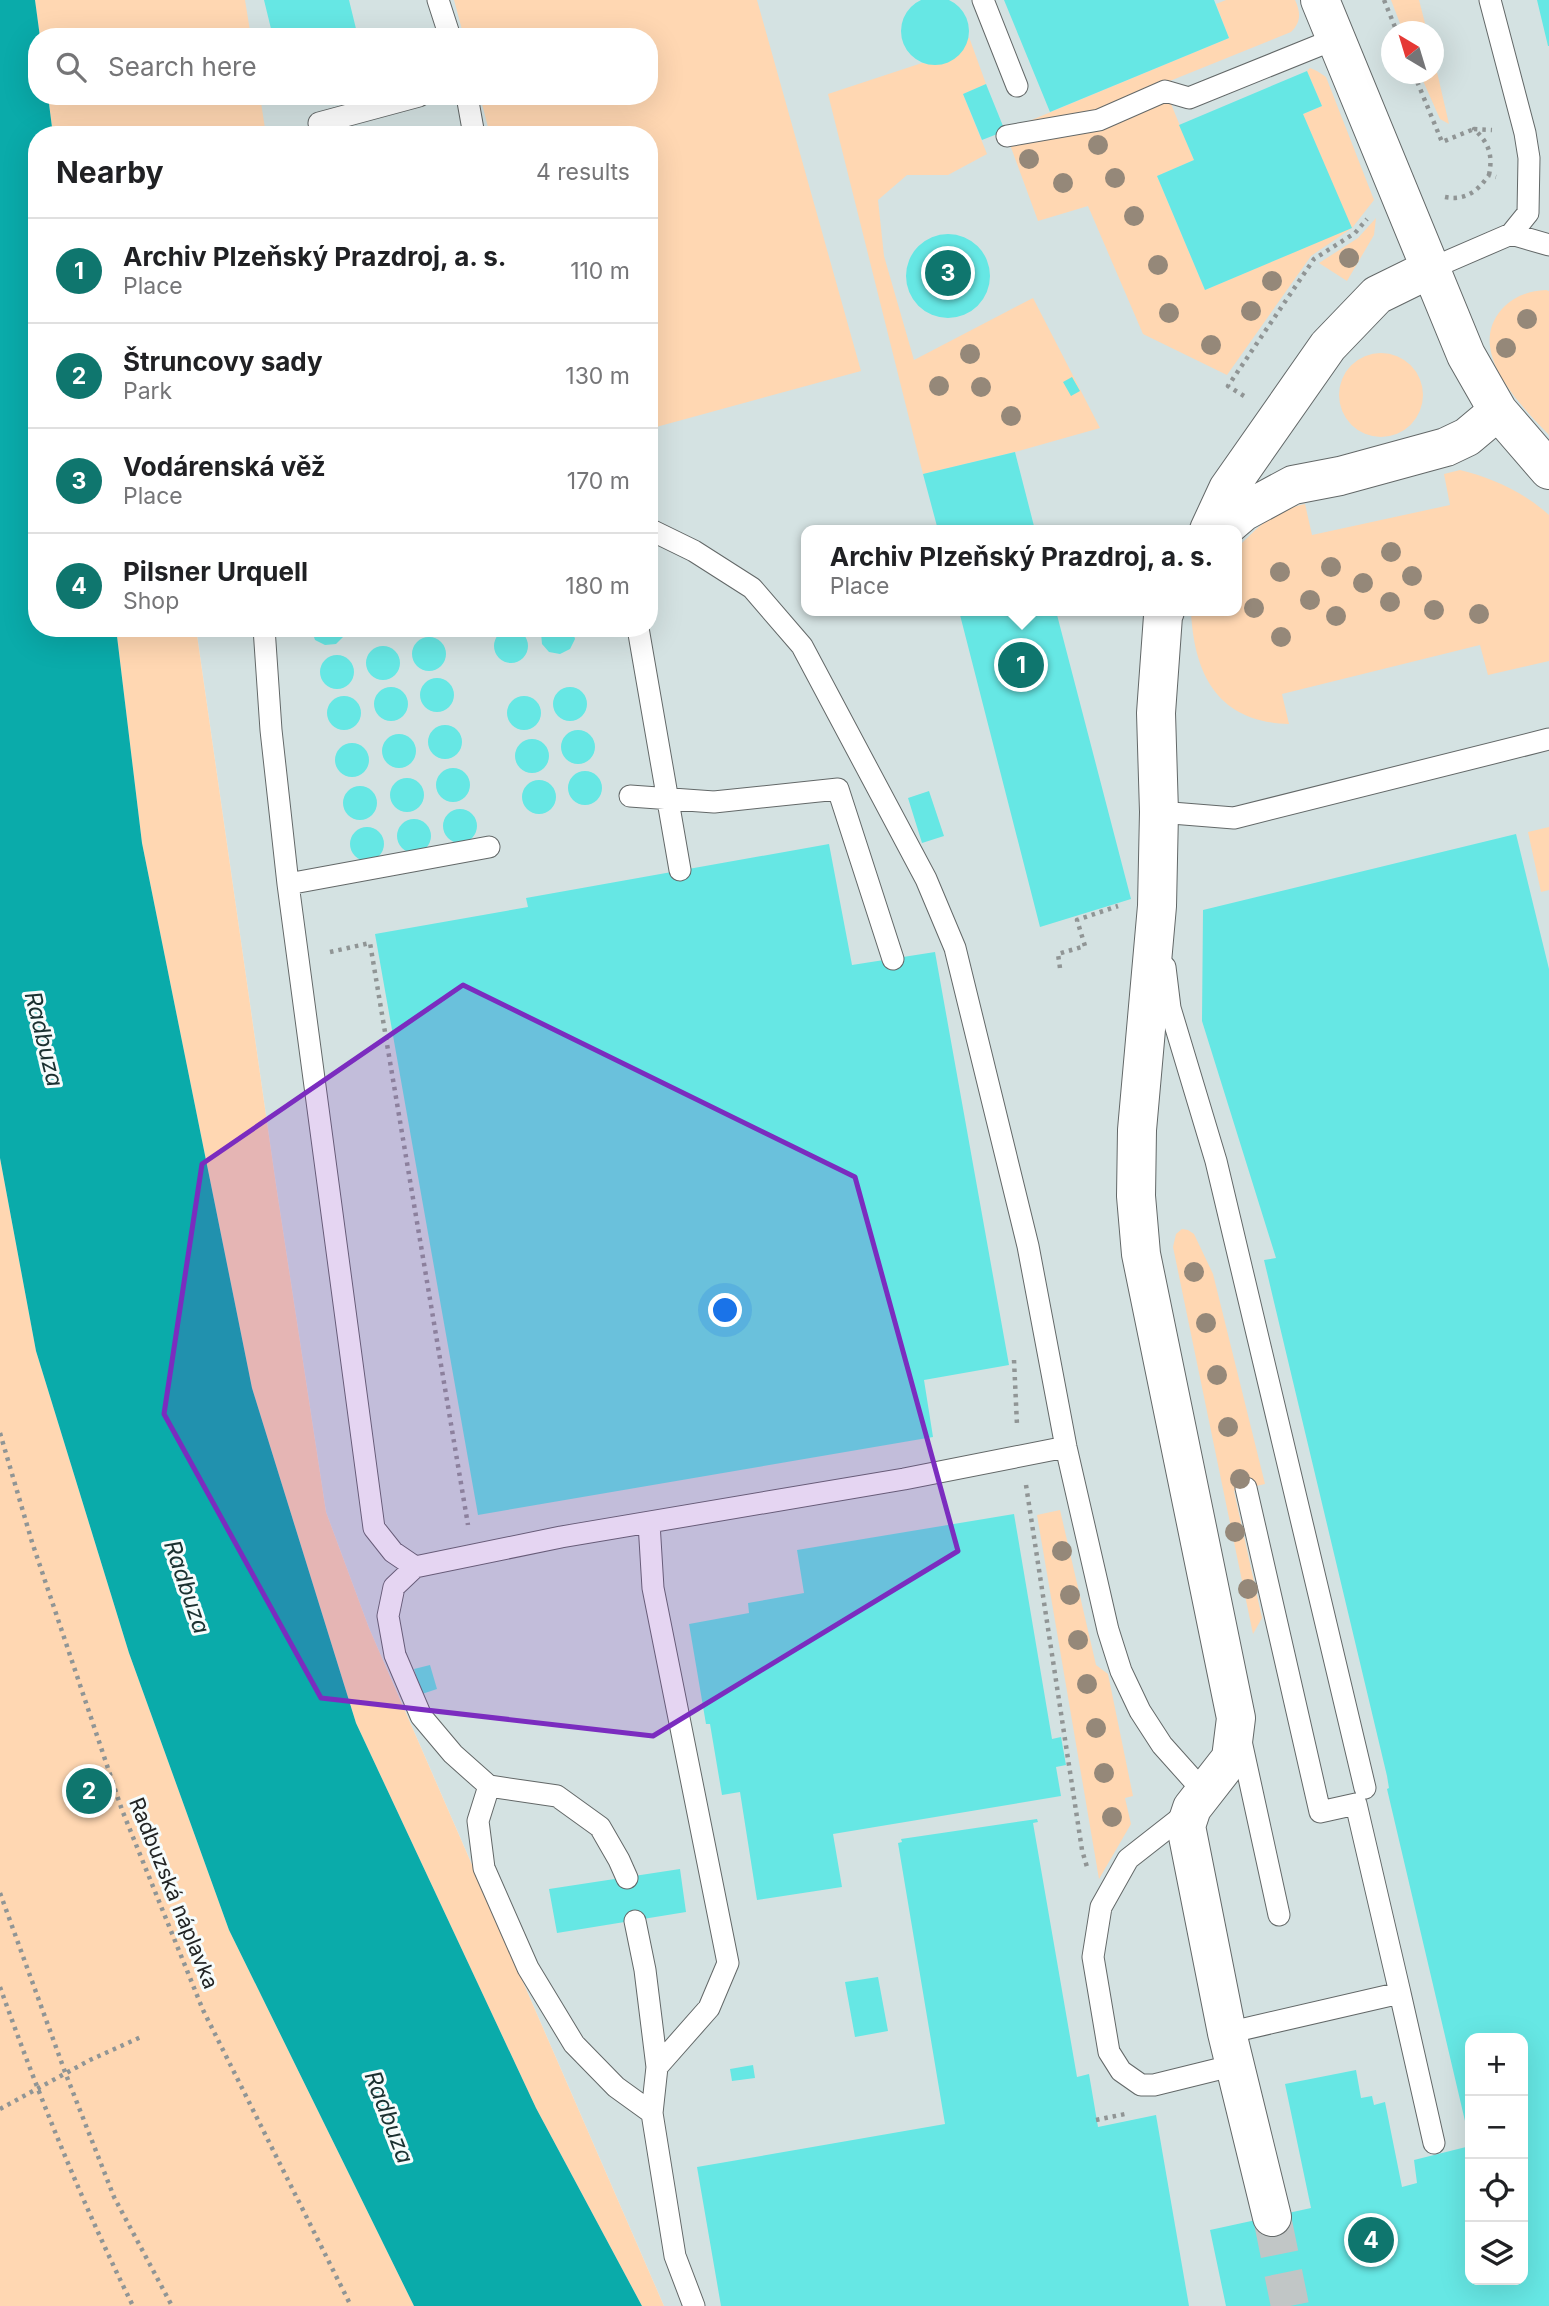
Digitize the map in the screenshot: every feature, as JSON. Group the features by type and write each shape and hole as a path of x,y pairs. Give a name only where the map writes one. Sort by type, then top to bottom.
{"street":[{"path":"1320,0 1466,355 1498,411 1549,470"},
{"path":"1211,525 1228,489 1328,346 1377,295 1430,269"},
{"path":"1228,525 1243,512 1293,485 1340,476 1446,447 1467,437 1498,411"},
{"path":"1163,616 1156,713 1159,812 1157,906 1137,1130 1136,1196 1141,1254 1236,1718 1231,1758 1198,1800 1186,1826 1231,2049 1272,2217"}],"lane":[{"path":"438,0 447,28"},
{"path":"983,0 1017,86"},
{"path":"1430,269 1511,234 1528,213 1530,158 1490,0"},
{"path":"1007,136 1098,120 1166,91 1189,97 1335,38"},
{"path":"319,123 386,105"},
{"path":"469,105 472,126"},
{"path":"1511,234 1549,245"},
{"path":"658,533 694,551 752,588 802,646 926,879 956,948 1028,1245 1066,1447 1108,1630 1121,1671 1140,1711 1198,1800 1128,1859 1101,1907 1093,1957 1109,2052 1121,2071 1141,2085 1154,2085 1231,2049 1399,1993"},
{"path":"265,637 271,730 288,884 374,1528 393,1552 415,1567"},
{"path":"640,637 680,870"},
{"path":"1159,812 1234,818 1549,739"},
{"path":"630,796 714,803 838,789 893,959"},
{"path":"288,884 489,847"},
{"path":"1157,906 1170,1008 1216,1161 1365,1788"},
{"path":"626,1878 600,1827 557,1796 489,1787 453,1755 421,1716 395,1656 388,1616 394,1587 415,1567 904,1479 1066,1447"},
{"path":"1246,1488 1321,1812 1356,1804 1434,2143"},
{"path":"649,1523 653,1588 728,1963 709,2008 657,2067"},
{"path":"1236,1718 1279,1915"},
{"path":"489,1787 478,1821 484,1868 528,1968 574,2044 616,2087 652,2113"},
{"path":"635,1921 645,1970 657,2067 652,2113 675,2256 694,2306"}],"path":[{"path":"1384,0 1393,21"},
{"path":"1418,84 1442,142 1474,129"},
{"path":"1401,198 1428,187 1440,195 1462,197 1473,193 1489,175 1528,185"},
{"path":"299,958 370,943 473,1555"},
{"path":"1012,1348 1015,1414 1082,1850 1101,1907"},
{"name":"Radbuzská náplavka","path":"0,1433 32,1542 122,1810 203,2010 351,2306"},
{"path":"0,1893 114,2197 172,2306"},
{"path":"0,1987 37,2089 104,2247 134,2306"},
{"path":"0,2109 65,2072 141,2037"}],"highlighted area":[{"path":"463,985 855,1177 958,1551 653,1736 321,1698 164,1414 202,1164"}],"shaded area":[{"path":"35,0 245,0 250,28 39,28"},
{"path":"101,0 1549,0 1549,2306 664,2306 369,1628 326,1512 197,637 658,637 658,126 121,126 117,105 658,105 658,28 106,28"},
{"path":"454,0 757,0 861,371 658,427 658,126 488,126 482,105 658,105 658,28 462,28"},
{"path":"1226,0 1295,0 1299,13 1298,21 1291,32 1093,112 1005,131 1229,38 1216,4"},
{"path":"1391,0 1419,0 1424,21 1399,21"},
{"path":"969,37 986,84 963,94 987,154 948,175 907,175 878,200 884,256 914,360 1033,298 1100,428 923,474 828,94 922,63 938,64 951,60 961,51"},
{"path":"1310,68 1326,77 1374,200 1352,228 1311,256 1227,375 1143,334 1088,206 1038,221 1009,142 1169,99 1194,160 1157,176 1205,290 1351,228 1303,114 1322,106 1307,71"},
{"path":"1424,84 1440,84 1449,124 1440,119"},
{"path":"49,105 261,105 265,126 52,126"},
{"path":"1376,218 1374,235 1347,281 1319,263 1358,238"},
{"path":"1549,291 1549,435 1524,408 1501,376 1493,359 1490,342 1492,325 1507,304 1522,295"},
{"path":"1381,353 1397,356 1411,365 1420,379 1423,395 1420,411 1411,425 1397,434 1381,437 1365,434 1351,425 1342,411 1339,395 1342,379 1351,365 1365,356"},
{"path":"1460,470 1484,477 1529,499 1549,515 1549,661 1488,675 1480,645 1282,694 1289,724 1265,721 1244,714 1214,691 1198,655 1191,616 1242,616 1242,543 1259,526 1275,515 1305,504 1312,535 1450,505 1444,474"},
{"path":"117,637 197,637 326,1512 369,1628 664,2306 642,2306 536,2108 356,1723 252,1388 142,843"},
{"path":"1549,827 1549,890 1541,892 1528,832"},
{"path":"0,1158 36,1351 129,1653 229,1930 414,2306 0,2306"},
{"path":"1182,1229 1194,1234 1213,1274 1265,1484 1234,1491 1262,1618 1253,1634 1173,1247 1176,1234"},
{"path":"1060,1510 1096,1665 1108,1674 1133,1796 1125,1798 1131,1824 1099,1879 1037,1515"}],"water":[{"name":"Radbuza","path":"0,0 35,0 39,28 28,28 28,105 49,105 52,126 28,126 28,637 117,637 142,843 252,1388 356,1723 536,2108 642,2306 414,2306 229,1930 129,1653 36,1351 0,1158"}],"building":[{"path":"925,-1 945,-1 954,3 963,12 968,24 968,38 963,50 954,59 942,64 928,64 916,59 907,50 902,38 902,24 907,12"},
{"path":"264,0 349,0 356,28 271,28"},
{"path":"1004,0 1214,0 1229,38 1050,112"},
{"path":"1537,0 1549,0 1549,46 1548,46"},
{"path":"1307,71 1322,106 1303,114 1352,228 1205,290 1157,176 1194,160 1179,125"},
{"path":"986,84 1005,131 982,140 963,94"},
{"path":"948,234 964,237 978,246 987,260 990,276 987,292 978,306 964,315 948,318 932,315 918,306 909,292 906,276 909,260 918,246 932,237"},
{"path":"1072,377 1080,391 1071,396 1063,382"},
{"path":"1015,452 1034,525 937,525 923,474"},
{"path":"960,616 1057,616 1131,899 1040,927"},
{"path":"314,637 343,637 336,644 325,645"},
{"path":"429,637 441,642 446,654 441,666 429,671 417,666 412,654 417,642"},
{"path":"497,637 527,639 527,653 518,662 504,662 495,653"},
{"path":"541,637 575,639 570,649 560,654 549,652 542,644"},
{"path":"383,646 395,651 400,663 395,675 383,680 371,675 366,663 371,651"},
{"path":"337,655 349,660 354,672 349,684 337,689 325,684 320,672 325,660"},
{"path":"437,678 449,683 454,695 449,707 437,712 425,707 420,695 425,683"},
{"path":"391,687 403,692 408,704 403,716 391,721 379,716 374,704 379,692"},
{"path":"570,687 582,692 587,704 582,716 570,721 558,716 553,704 558,692"},
{"path":"344,696 356,701 361,713 356,725 344,730 332,725 327,713 332,701"},
{"path":"524,696 536,701 541,713 536,725 524,730 512,725 507,713 512,701"},
{"path":"445,725 457,730 462,742 457,754 445,759 433,754 428,742 433,730"},
{"path":"578,730 590,735 595,747 590,759 578,764 566,759 561,747 566,735"},
{"path":"399,734 411,739 416,751 411,763 399,768 387,763 382,751 387,739"},
{"path":"532,739 544,744 549,756 544,768 532,773 520,768 515,756 520,744"},
{"path":"352,743 364,748 369,760 364,772 352,777 340,772 335,760 340,748"},
{"path":"453,768 465,773 470,785 465,797 453,802 441,797 436,785 441,773"},
{"path":"585,771 597,776 602,788 597,800 585,805 573,800 568,788 573,776"},
{"path":"407,778 419,783 424,795 419,807 407,812 395,807 390,795 395,783"},
{"path":"539,780 551,785 556,797 551,809 539,814 527,809 522,797 527,785"},
{"path":"360,786 372,791 377,803 372,815 360,820 348,815 343,803 348,791"},
{"path":"929,791 944,836 922,843 908,798"},
{"path":"460,809 472,814 477,826 472,838 460,843 448,838 443,826 448,814"},
{"path":"414,819 426,824 431,836 426,848 414,853 402,848 397,836 402,824"},
{"path":"367,827 379,832 384,844 379,856 367,861 355,856 350,844 355,832"},
{"path":"1516,834 1549,969 1549,2306 1226,2306 1210,2230 1311,2208 1285,2084 1356,2070 1361,2098 1372,2096 1374,2105 1385,2102 1402,2187 1417,2183 1414,2160 1465,2147 1465,2285 1528,2285 1528,2033 1465,2033 1465,2121 1387,1789 1387,1776 1264,1260 1276,1258 1202,1021 1203,910"},
{"path":"829,844 852,965 935,952 1009,1365 924,1380 933,1437 478,1515 375,934 528,907 526,898"},
{"path":"1014,1514 1052,1739 1061,1737 1066,1765 1056,1767 1061,1796 833,1834 842,1887 757,1900 740,1792 722,1795 710,1724 706,1724 689,1624 749,1613 748,1603 804,1593 797,1550"},
{"path":"430,1665 437,1689 422,1694 414,1669"},
{"path":"1037,1819 1038,1822 1033,1823 1077,2077 1089,2074 1098,2127 1156,2115 1189,2306 721,2306 697,2167 945,2124 898,1843 902,1842 901,1839"},
{"path":"680,1869 686,1912 557,1933 549,1889"},
{"path":"878,1977 888,2031 855,2037 845,1982"},
{"path":"753,2065 755,2078 732,2081 730,2069"}],"tunnel":[{"path":"1272,2217 1290,2306"}],"place":[{"name":"Vodárenská věž","path":"948,273"},
{"name":"Archiv Plzeňský Prazdroj, a. s.","path":"1021,665"},
{"name":"Štruncovy sady","path":"89,1791"},
{"name":"Pilsner Urquell","path":"1371,2240"}]}
